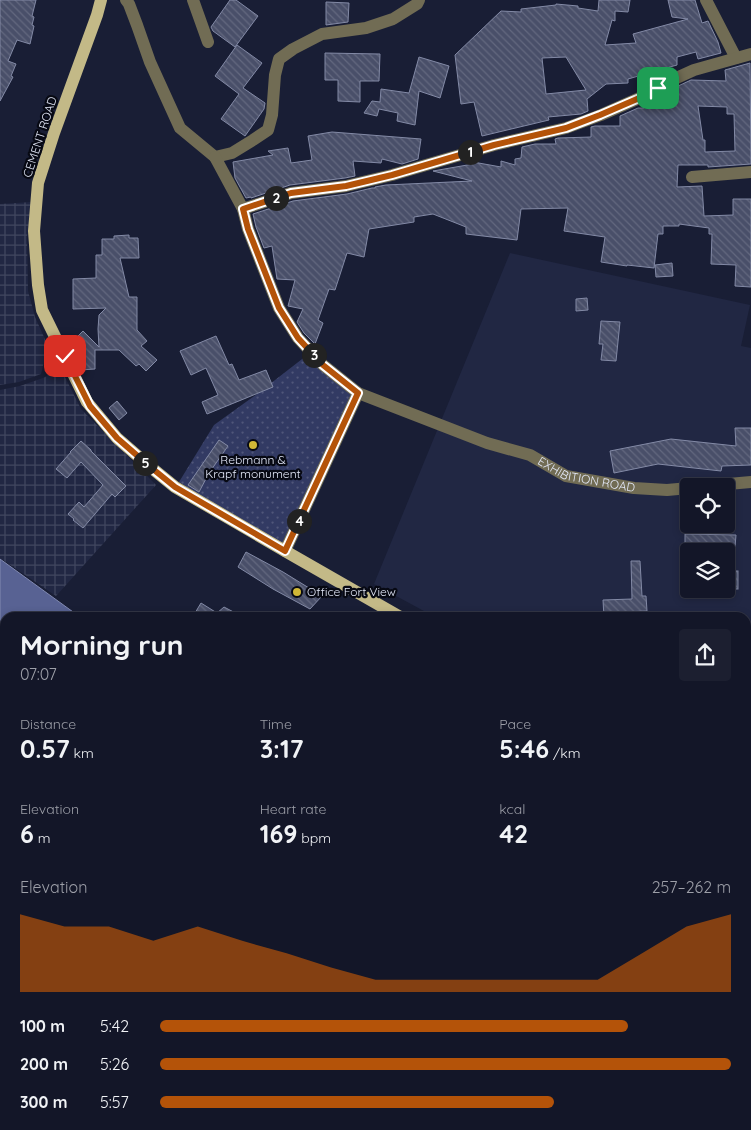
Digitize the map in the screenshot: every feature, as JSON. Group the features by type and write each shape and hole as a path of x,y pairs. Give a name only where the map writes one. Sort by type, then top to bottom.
{"main road":[{"name":"CEMENT ROAD","path":"101,0 38,183 34,231 42,310 87,402 117,438 148,465 175,487 392,612"}],"street":[{"path":"126,0 150,62 180,128 215,157 232,153 268,130 272,115 275,75 279,59 293,49 322,34 366,28 393,19 417,4 419,0"},
{"path":"193,0 208,42"},
{"path":"706,0 736,58"},
{"path":"243,209 291,193 346,186 392,175 494,145 566,128 644,96 694,70 751,54"},
{"name":"EXHIBITION ROAD","path":"215,157 243,209 248,229 279,308 298,338 323,365 358,393 487,443 530,455 566,476 634,488 680,489"},
{"path":"692,177 751,172"},
{"path":"285,551 358,393"},
{"path":"735,483 751,482"}],"shaded area":[{"path":"32,202 27,237 28,291 35,317 48,346 41,374 19,382 0,385 0,204"},
{"path":"510,253 750,305 741,346 751,348 751,612 426,612 374,584"},
{"path":"306,356 358,393 282,549 179,482 214,425"},
{"path":"61,369 81,409 156,485 56,596 0,558 0,390 20,386"},
{"path":"0,559 73,612 0,612"}],"building":[{"path":"0,0 36,0 32,16 34,17 32,25 34,26 30,44 17,40 8,61 16,64 11,76 13,77 0,101"},
{"path":"230,0 236,0 258,16 235,47 213,31 211,27"},
{"path":"599,0 630,0 628,12 615,11 615,21 612,20 605,45 636,43 633,34 688,19 672,17 668,0 695,0 702,23 708,21 721,53 698,59 696,52 677,57 677,65 628,79 628,83 606,84 587,99 588,111 581,114 548,117 549,120 482,136 474,102 461,104 455,55 501,11 521,12 521,9 556,4 578,6 578,8 598,11","holes":["566,57 586,90 546,94 542,58"]},
{"path":"326,2 349,3 348,22 326,25"},
{"path":"237,45 262,63 243,88 265,103 264,109 245,136 221,119 239,94 215,76"},
{"path":"325,53 380,54 379,81 360,81 360,102 338,101 338,80 325,80"},
{"path":"419,57 449,66 440,98 419,91 415,125 397,121 398,113 379,109 377,116 364,113 372,101 380,102 381,89 409,93"},
{"path":"750,63 751,164 708,167 708,165 678,165 677,187 702,186 704,216 733,215 733,199 751,199 751,287 735,286 736,265 711,264 712,234 709,234 709,228 679,224 679,226 663,226 663,234 658,234 654,268 601,262 605,237 564,231 568,208 521,209 517,240 466,234 466,227 433,214 414,217 414,222 369,229 364,257 347,253 335,290 329,289 318,320 323,323 315,344 304,333 297,322 303,309 288,306 295,280 277,279 272,246 264,248 253,214 293,201 347,194 386,185 472,181 433,171 473,164 473,162 501,167 501,161 515,165 515,159 521,158 522,147 535,144 556,144 555,139 558,138 591,137 591,127 595,126 620,126 620,116 638,108 644,108 654,99 691,80 726,81 725,70","holes":["698,106 727,107 727,114 734,114 735,151 705,152 705,140 703,140"]},
{"path":"332,132 421,139 418,159 402,164 382,159 381,163 353,161 355,176 290,185 246,198 235,178 233,162 273,155 268,151 288,148 291,163 312,160 308,136"},
{"path":"129,235 129,238 138,238 139,258 120,258 129,297 137,297 137,330 147,341 141,346 157,360 146,371 139,364 136,366 119,350 95,350 95,369 80,370 77,364 77,354 75,354 75,339 83,331 99,347 99,315 106,308 73,309 73,279 96,278 96,255 102,255 102,239 114,239 114,236"},
{"path":"672,263 673,276 656,277 655,265"},
{"path":"587,298 588,310 576,311 576,299"},
{"path":"601,321 620,322 616,361 601,360 603,344 599,344"},
{"path":"216,336 229,365 232,364 239,380 266,370 273,387 207,414 202,402 218,395 206,368 191,375 180,351"},
{"path":"117,401 127,413 119,420 109,408"},
{"path":"735,428 751,428 751,465 722,466 721,471 658,464 614,473 610,451 671,439 736,446"},
{"path":"219,440 228,446 209,473 199,492 188,485"},
{"path":"81,441 126,486 115,497 112,494 83,528 68,514 79,502 84,507 103,485 81,462 67,478 56,469"},
{"path":"685,534 736,535 735,547 735,543 685,543"},
{"path":"246,552 322,596 310,609 273,589 238,567"},
{"path":"631,561 640,561 642,596 646,596 647,611 604,612 603,600 632,599"},
{"path":"735,571 738,571 738,589 735,589"},
{"path":"201,603 215,612 196,612"},
{"path":"224,607 234,612 218,612"}],"place":[{"name":"Rebmann & Krapf monument","path":"253,445"},
{"name":"Office Fort View","path":"297,592"}],"route":[{"path":"65,356 87,402 117,438 175,487 285,551 358,393 323,365 298,338 279,308 248,229 243,209 291,193 346,186 392,175 494,145 566,128 624,105 658,88"}]}
